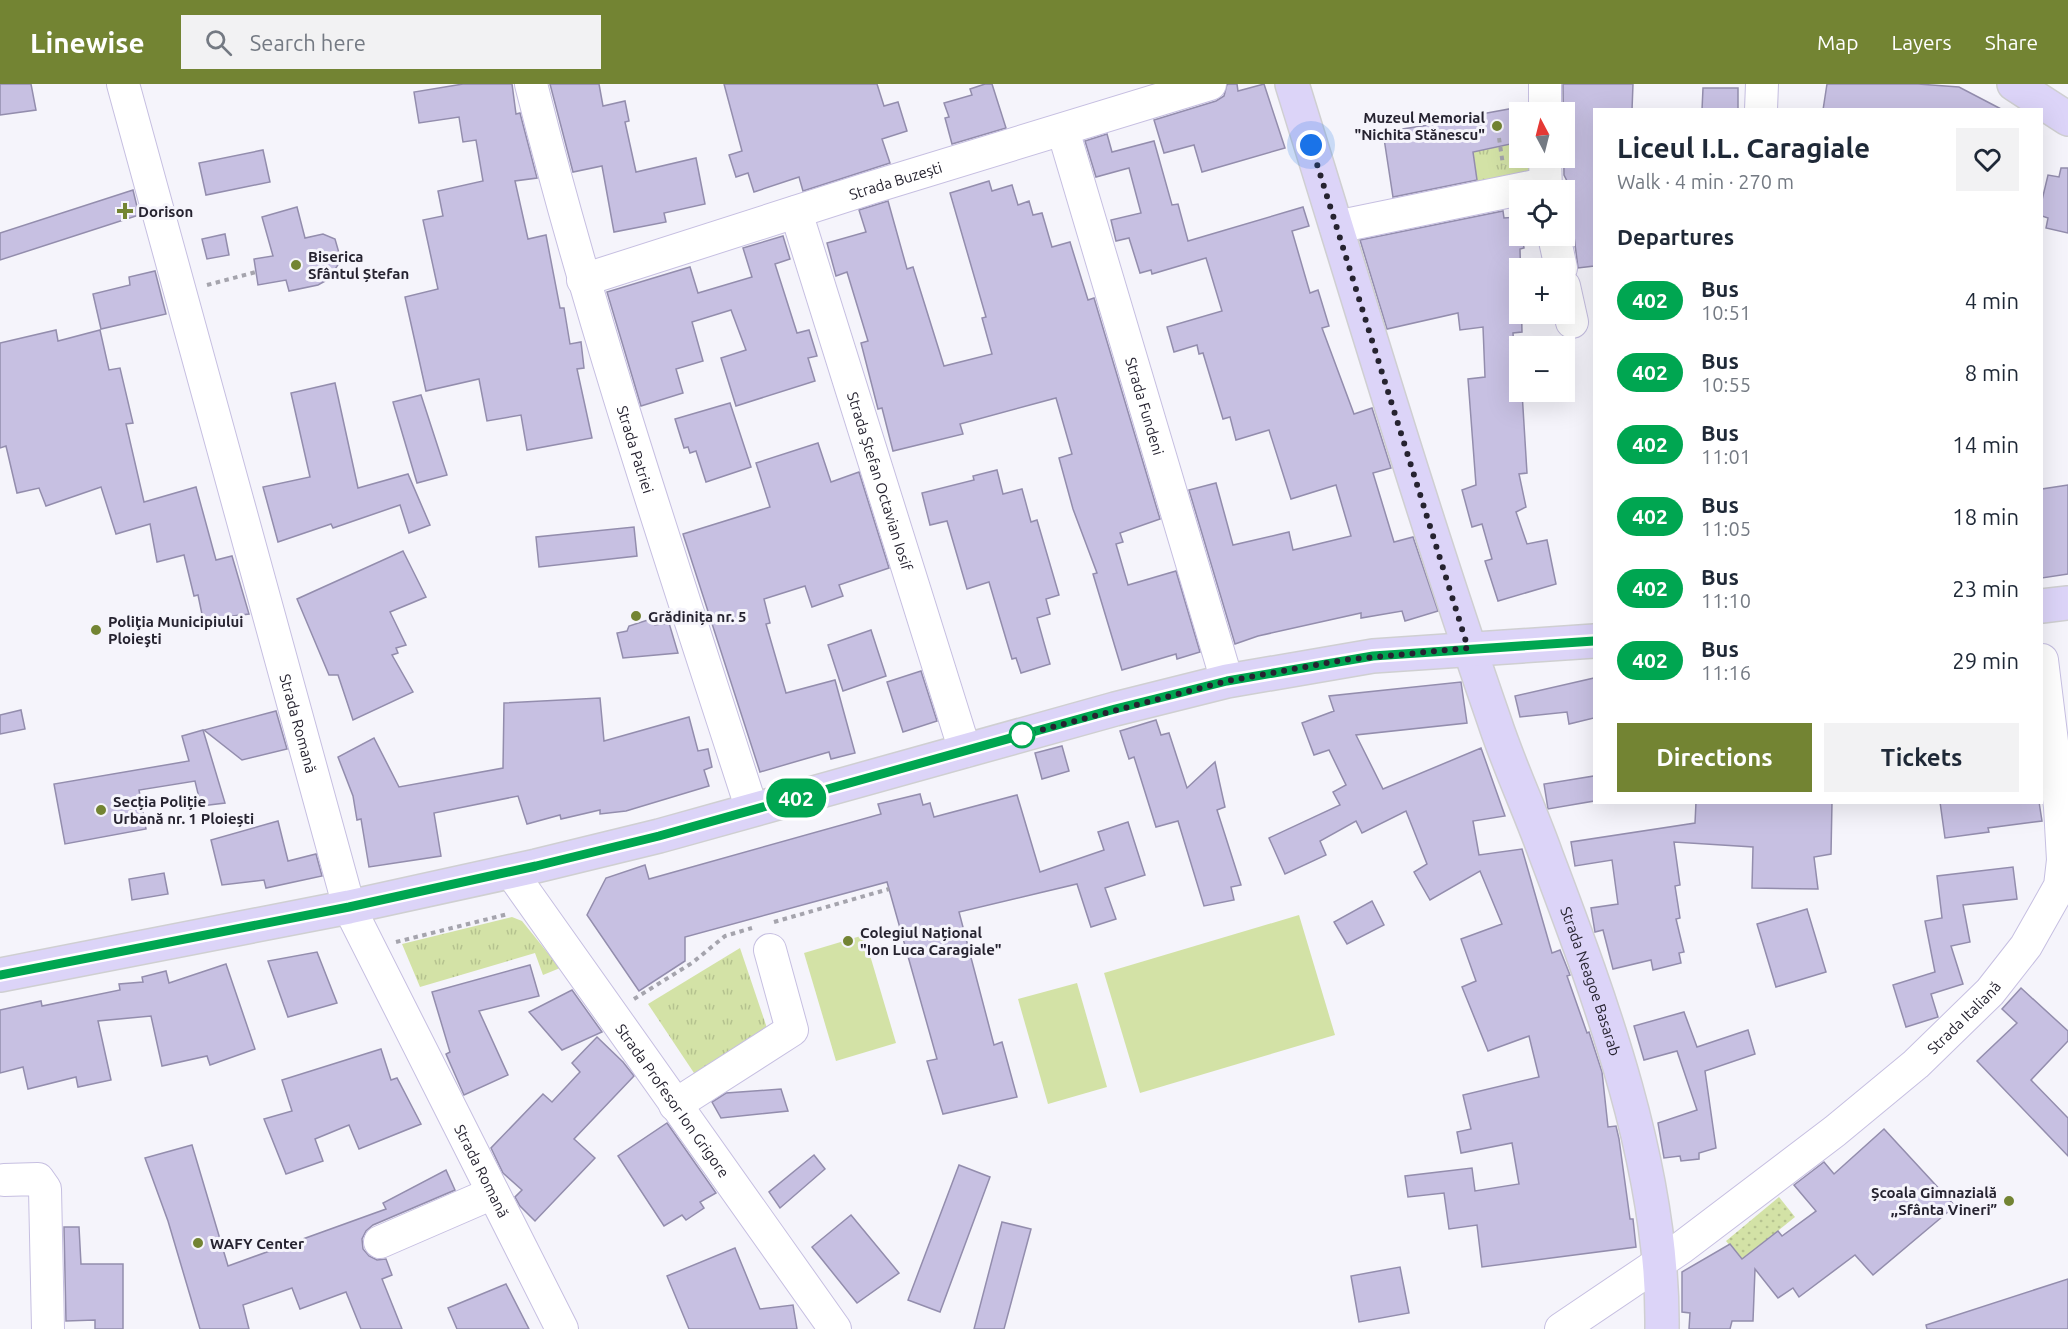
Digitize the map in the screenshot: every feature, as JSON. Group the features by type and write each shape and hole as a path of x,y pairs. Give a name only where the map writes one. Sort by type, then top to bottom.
{"main road":[{"name":"Strada Neagoe Basarab","path":"1292,84 1468,648 1500,739 1546,853 1604,1018 1639,1145 1660,1264 1662,1329"},
{"path":"2020,85 2068,119"},
{"path":"2043,606 2068,603"},
{"path":"0,975 349,907 511,872 752,810 1115,709 1227,681 1344,660 1468,648 1593,641"}],"street":[{"name":"Strada Romană","path":"123,84 349,907 562,1329"},
{"name":"Strada Patriei","path":"531,84 583,280 619,400 752,810"},
{"name":"Strada Buzești","path":"583,280 1210,84"},
{"path":"1545,84 1545,102"},
{"path":"1761,108 1762,84"},
{"name":"Strada Fundeni","path":"1063,129 1227,681"},
{"path":"1336,227 1545,177"},
{"name":"Strada Ștefan Octavian Iosif","path":"796,212 965,751"},
{"name":"Strada Italiană","path":"1561,1329 1660,1264 1835,1131 1916,1064 1990,992 2026,946 2065,885 2060,807 2043,668"},
{"name":"Strada Profesor Ion Grigore","path":"511,872 834,1328"},
{"path":"675,1105 792,1030 765,934"},
{"path":"4,1180 38,1179 45,1189 48,1329"},
{"path":"380,1242 493,1193"}],"path":[{"path":"180,292 256,272"},
{"path":"611,1014 692,963 725,936 765,934 890,889"},
{"path":"370,952 417,935 509,914"}],"green space":[{"path":"1509,144 1509,168 1532,168 1532,173 1478,186 1473,152"},
{"path":"1299,915 1335,1035 1140,1093 1104,973"},
{"path":"512,917 522,921 560,968 543,975 535,953 420,987 402,944"},
{"path":"864,935 896,1043 836,1061 804,953"},
{"path":"740,948 768,1031 696,1076 648,1004"},
{"path":"1077,983 1107,1087 1048,1104 1018,999"},
{"path":"1779,1197 1795,1217 1742,1260 1726,1241"}],"building":[{"path":"0,84 31,84 36,110 0,115"},
{"path":"463,84 512,84 516,114 520,113 537,178 515,181 528,239 546,235 560,308 564,308 570,344 581,342 584,368 577,369 592,438 527,450 521,415 487,421 479,379 426,391 405,297 438,289 423,220 443,216 438,191 483,181 476,140 463,142 459,117 419,123 414,92"},
{"path":"550,84 599,84 603,106 625,101 629,121 625,122 636,172 696,158 705,204 664,213 666,222 614,232 602,166 573,172"},
{"path":"724,84 877,84 884,106 898,102 907,131 882,139 890,163 803,191 799,177 754,192 748,173 736,177 729,155 742,151"},
{"path":"992,84 1006,128 952,144 945,118 949,117 944,103 972,95 970,89"},
{"path":"1227,84 1237,84 1238,91 1264,84 1285,148 1202,172 1194,145 1164,153 1154,120 1216,101 1224,96"},
{"path":"1563,84 1633,84 1632,108 1593,108 1593,266 1578,268 1575,244 1575,180 1566,180 1564,168 1575,168 1575,102 1563,102"},
{"path":"1827,84 1918,84 1959,87 1999,108 1823,108"},
{"path":"1703,88 1738,88 1738,108 1702,108"},
{"path":"1509,109 1509,144 1473,152 1477,180 1393,197 1383,132 1455,121 1454,119"},
{"path":"1107,134 1112,152 1154,141 1172,205 1178,204 1188,241 1303,207 1309,226 1292,231 1310,293 1318,290 1329,326 1322,328 1354,414 1372,408 1391,468 1373,473 1394,542 1413,537 1438,611 1405,621 1402,611 1361,618 1361,613 1258,636 1235,644 1189,490 1216,483 1233,545 1289,532 1293,550 1351,536 1336,485 1291,499 1269,430 1236,440 1230,417 1223,419 1203,353 1199,354 1197,345 1174,352 1167,327 1222,311 1206,258 1152,274 1151,270 1140,273 1129,238 1116,241 1111,220 1141,213 1129,168 1096,177 1085,141"},
{"path":"263,150 270,182 206,195 199,163"},
{"path":"2061,168 2068,168 2068,233 2046,228 2048,218 2043,216 2043,196 2048,175 2059,177"},
{"path":"989,181 992,191 1012,185 1018,205 1029,201 1033,215 1042,213 1052,247 1070,242 1088,300 1094,298 1160,519 1120,533 1123,542 1116,544 1128,585 1176,571 1200,652 1177,659 1176,654 1122,670 1093,574 1097,573 1073,509 1059,458 1072,454 1056,398 960,424 963,434 893,451 882,408 878,409 861,343 868,341 847,272 836,276 827,243 866,232 859,210 888,201 907,269 913,267 944,366 992,354 982,318 986,317 950,193"},
{"path":"133,190 139,215 0,260 0,233"},
{"name":"Biserica Sfântul Ștefan","path":"297,207 305,238 323,234 335,239 341,260 329,279 318,285 289,291 286,280 258,285 254,259 273,256 262,217"},
{"path":"1503,211 1504,218 1509,218 1509,246 1524,246 1524,248 1520,249 1520,258 1509,258 1509,324 1522,324 1522,332 1509,336 1509,402 1523,402 1527,473 1519,474 1526,507 1516,512 1527,544 1547,540 1556,584 1498,601 1485,561 1492,559 1482,524 1472,527 1462,490 1476,485 1468,379 1485,377 1483,327 1460,330 1458,313 1387,329 1360,240"},
{"path":"225,234 229,255 207,259 202,239"},
{"path":"783,236 790,259 775,264 797,333 809,330 817,356 808,358 815,381 736,406 721,358 746,350 731,310 692,322 703,361 676,369 683,393 641,406 607,292 690,267 698,293 752,277 743,248"},
{"path":"155,271 166,314 101,329 93,294 130,285 129,277"},
{"path":"56,330 58,341 100,330 109,370 120,368 133,423 126,424 144,502 196,487 216,560 232,556 249,614 233,616 233,621 204,624 198,595 194,596 184,555 157,562 150,524 116,534 101,487 46,506 39,488 17,493 6,446 0,448 0,343"},
{"path":"335,383 358,488 408,474 430,525 409,533 400,505 333,528 331,524 278,542 263,487 310,477 291,393"},
{"path":"421,395 447,475 417,483 393,402"},
{"path":"730,403 751,467 706,482 696,451 690,453 688,447 684,448 675,419"},
{"path":"818,443 831,482 859,472 889,568 839,585 843,596 812,607 805,586 764,599 770,623 766,624 786,693 835,680 855,753 831,759 829,752 760,772 683,534 770,507 756,463"},
{"path":"997,470 1003,494 1022,489 1031,522 1037,520 1059,595 1046,599 1050,614 1037,618 1050,664 1021,673 1016,658 1012,659 989,582 967,589 947,521 930,525 922,493 974,480 973,476"},
{"path":"2068,485 2068,574 2043,578 2043,489"},
{"path":"634,527 637,556 539,567 536,537"},
{"path":"403,551 426,597 390,612 406,645 396,648 398,653 392,655 413,692 353,720 338,675 329,675 297,599"},
{"name":"Grădinița nr. 5","path":"654,618 655,625 669,623 678,653 623,658 617,633 627,631 629,626"},
{"path":"871,630 886,676 843,691 828,645"},
{"path":"921,671 937,721 903,732 887,682"},
{"path":"1593,678 1593,718 1569,724 1567,712 1520,717 1515,696"},
{"path":"1461,682 1467,723 1356,735 1383,789 1481,748 1505,816 1473,821 1479,855 1522,849 1552,953 1560,950 1570,975 1567,976 1602,1072 1608,1127 1616,1126 1636,1247 1482,1267 1477,1225 1449,1229 1444,1193 1408,1197 1405,1176 1472,1168 1475,1191 1519,1184 1512,1143 1461,1153 1457,1132 1471,1129 1463,1095 1539,1077 1529,1036 1488,1051 1462,987 1476,981 1461,939 1502,924 1480,871 1430,900 1414,872 1427,864 1406,811 1362,833 1356,821 1320,841 1326,855 1285,874 1269,838 1340,805 1333,792 1346,785 1329,750 1314,755 1302,723 1334,711 1329,696"},
{"path":"600,698 604,741 689,717 698,751 708,749 712,767 704,770 709,786 626,811 600,814 600,810 561,819 560,815 527,824 518,796 434,813 441,856 369,867 361,819 357,820 353,796 338,757 374,738 399,787 503,768 504,703"},
{"path":"21,710 25,729 0,734 0,715"},
{"path":"276,711 287,749 242,760 204,730"},
{"path":"1156,720 1161,735 1169,733 1187,788 1215,762 1225,807 1217,810 1241,885 1231,887 1234,900 1204,906 1178,821 1156,827 1134,757 1129,759 1120,731"},
{"name":"Secția Poliție Urbană nr. 1 Ploiești","path":"203,730 225,803 201,806 195,781 139,790 146,829 65,844 54,784 189,761 182,736"},
{"path":"1062,746 1069,771 1042,779 1035,753"},
{"path":"1593,776 1593,801 1548,809 1544,784"},
{"path":"920,794 923,805 930,803 934,817 1017,795 1040,872 1104,850 1098,832 1128,822 1145,875 1105,888 1116,919 1091,927 1077,884 959,912 994,1045 1002,1042 1017,1097 943,1114 927,1061 937,1059 887,882 685,937 685,961 639,991 587,915 606,878 645,865 649,879 881,814 878,804"},
{"path":"1696,804 1832,804 1831,854 1814,857 1818,889 1752,888 1753,847 1674,842 1680,885 1675,886 1680,918 1676,919 1684,952 1679,953 1681,963 1653,970 1651,960 1613,969 1603,930 1595,932 1591,908 1618,904 1612,860 1575,866 1571,842 1695,823"},
{"path":"1940,804 2039,804 2042,821 1988,828 1989,832 1945,838"},
{"path":"278,821 288,861 316,854 322,876 266,888 264,880 222,885 211,840"},
{"path":"2013,867 2017,899 1963,905 1970,942 1951,946 1963,984 1931,994 1938,1017 1906,1027 1893,985 1935,972 1925,921 1942,918 1937,876"},
{"path":"164,873 168,894 132,900 129,879"},
{"path":"1372,901 1384,925 1347,944 1334,922"},
{"path":"1807,909 1826,972 1776,987 1757,924"},
{"path":"317,952 337,1003 288,1017 268,961"},
{"path":"226,964 255,1049 210,1065 207,1056 162,1066 151,1016 98,1021 111,1080 78,1087 76,1077 28,1089 23,1067 0,1073 0,1010 41,1001 42,1006 120,990 119,984 143,982 142,977 166,971 169,983"},
{"path":"530,965 539,996 479,1011 508,1075 464,1095 446,1054 450,1052 432,992"},
{"path":"2021,988 2068,1031 2068,1041 2031,1080 2068,1118 2068,1156 1977,1061 2017,1023 2002,1009"},
{"path":"572,990 602,1032 562,1050 529,1012"},
{"path":"1684,1012 1697,1047 1748,1030 1755,1054 1705,1071 1716,1148 1699,1153 1699,1159 1681,1161 1680,1156 1664,1158 1658,1123 1697,1110 1677,1051 1644,1060 1634,1026"},
{"path":"597,1037 634,1076 574,1139 595,1158 535,1221 520,1206 515,1197 522,1190 503,1173 491,1148 543,1094 552,1102 580,1072 572,1063"},
{"path":"381,1049 391,1080 397,1078 421,1124 359,1149 349,1125 315,1139 323,1161 286,1174 264,1119 292,1111 282,1080"},
{"path":"781,1089 788,1111 721,1118 712,1102 726,1093"},
{"path":"667,1123 716,1193 700,1202 704,1208 686,1220 682,1215 664,1226 618,1156"},
{"path":"1884,1129 1955,1206 1873,1275 1855,1255 1799,1297 1793,1288 1778,1298 1755,1269 1753,1321 1732,1321 1730,1329 1689,1329 1690,1313 1682,1312 1682,1272 1730,1244 1742,1259 1778,1231 1782,1236 1816,1211 1794,1185 1824,1162 1834,1174"},
{"path":"192,1145 228,1266 386,1209 383,1203 446,1170 455,1190 373,1225 362,1239 363,1249 369,1256 377,1260 386,1259 392,1275 382,1279 402,1329 361,1329 346,1292 300,1309 292,1288 243,1305 249,1329 200,1329 168,1221 145,1158"},
{"path":"814,1155 825,1169 780,1208 769,1192"},
{"path":"959,1165 990,1177 940,1312 908,1300"},
{"path":"851,1215 899,1273 857,1303 812,1247"},
{"path":"1002,1222 1031,1229 1004,1329 974,1329"},
{"path":"64,1227 79,1227 81,1264 123,1264 123,1329 95,1329 95,1320 66,1321"},
{"path":"735,1248 760,1309 793,1305 797,1329 689,1329 667,1276"},
{"path":"1400,1267 1409,1313 1359,1322 1351,1276"},
{"path":"2068,1279 2068,1329 1927,1329 1926,1325"},
{"path":"506,1284 529,1329 457,1329 448,1308"}],"bus line":[{"name":"402","path":"0,975 349,907 511,872 659,836 1115,709 1227,681 1373,656 1593,641"}],"place":[{"name":"Muzeul Memorial \"Nichita Stănescu\"","path":"1497,126"},
{"name":"Dorison","path":"125,211"},
{"name":"Biserica Sfântul Ștefan","path":"296,265"},
{"name":"Grădinița nr. 5","path":"636,616"},
{"name":"Poliţia Municipiului Ploieşti","path":"96,630"},
{"name":"Secția Poliție Urbană nr. 1 Ploiești","path":"101,810"},
{"name":"Colegiul Național \"Ion Luca Caragiale\"","path":"848,941"},
{"name":"Școala Gimnazială ,,Sfânta Vineri”","path":"2009,1201"},
{"name":"WAFY Center","path":"198,1243"}],"route":[{"path":"1022,735 1227,681 1344,660 1468,648 1311,145"}]}
